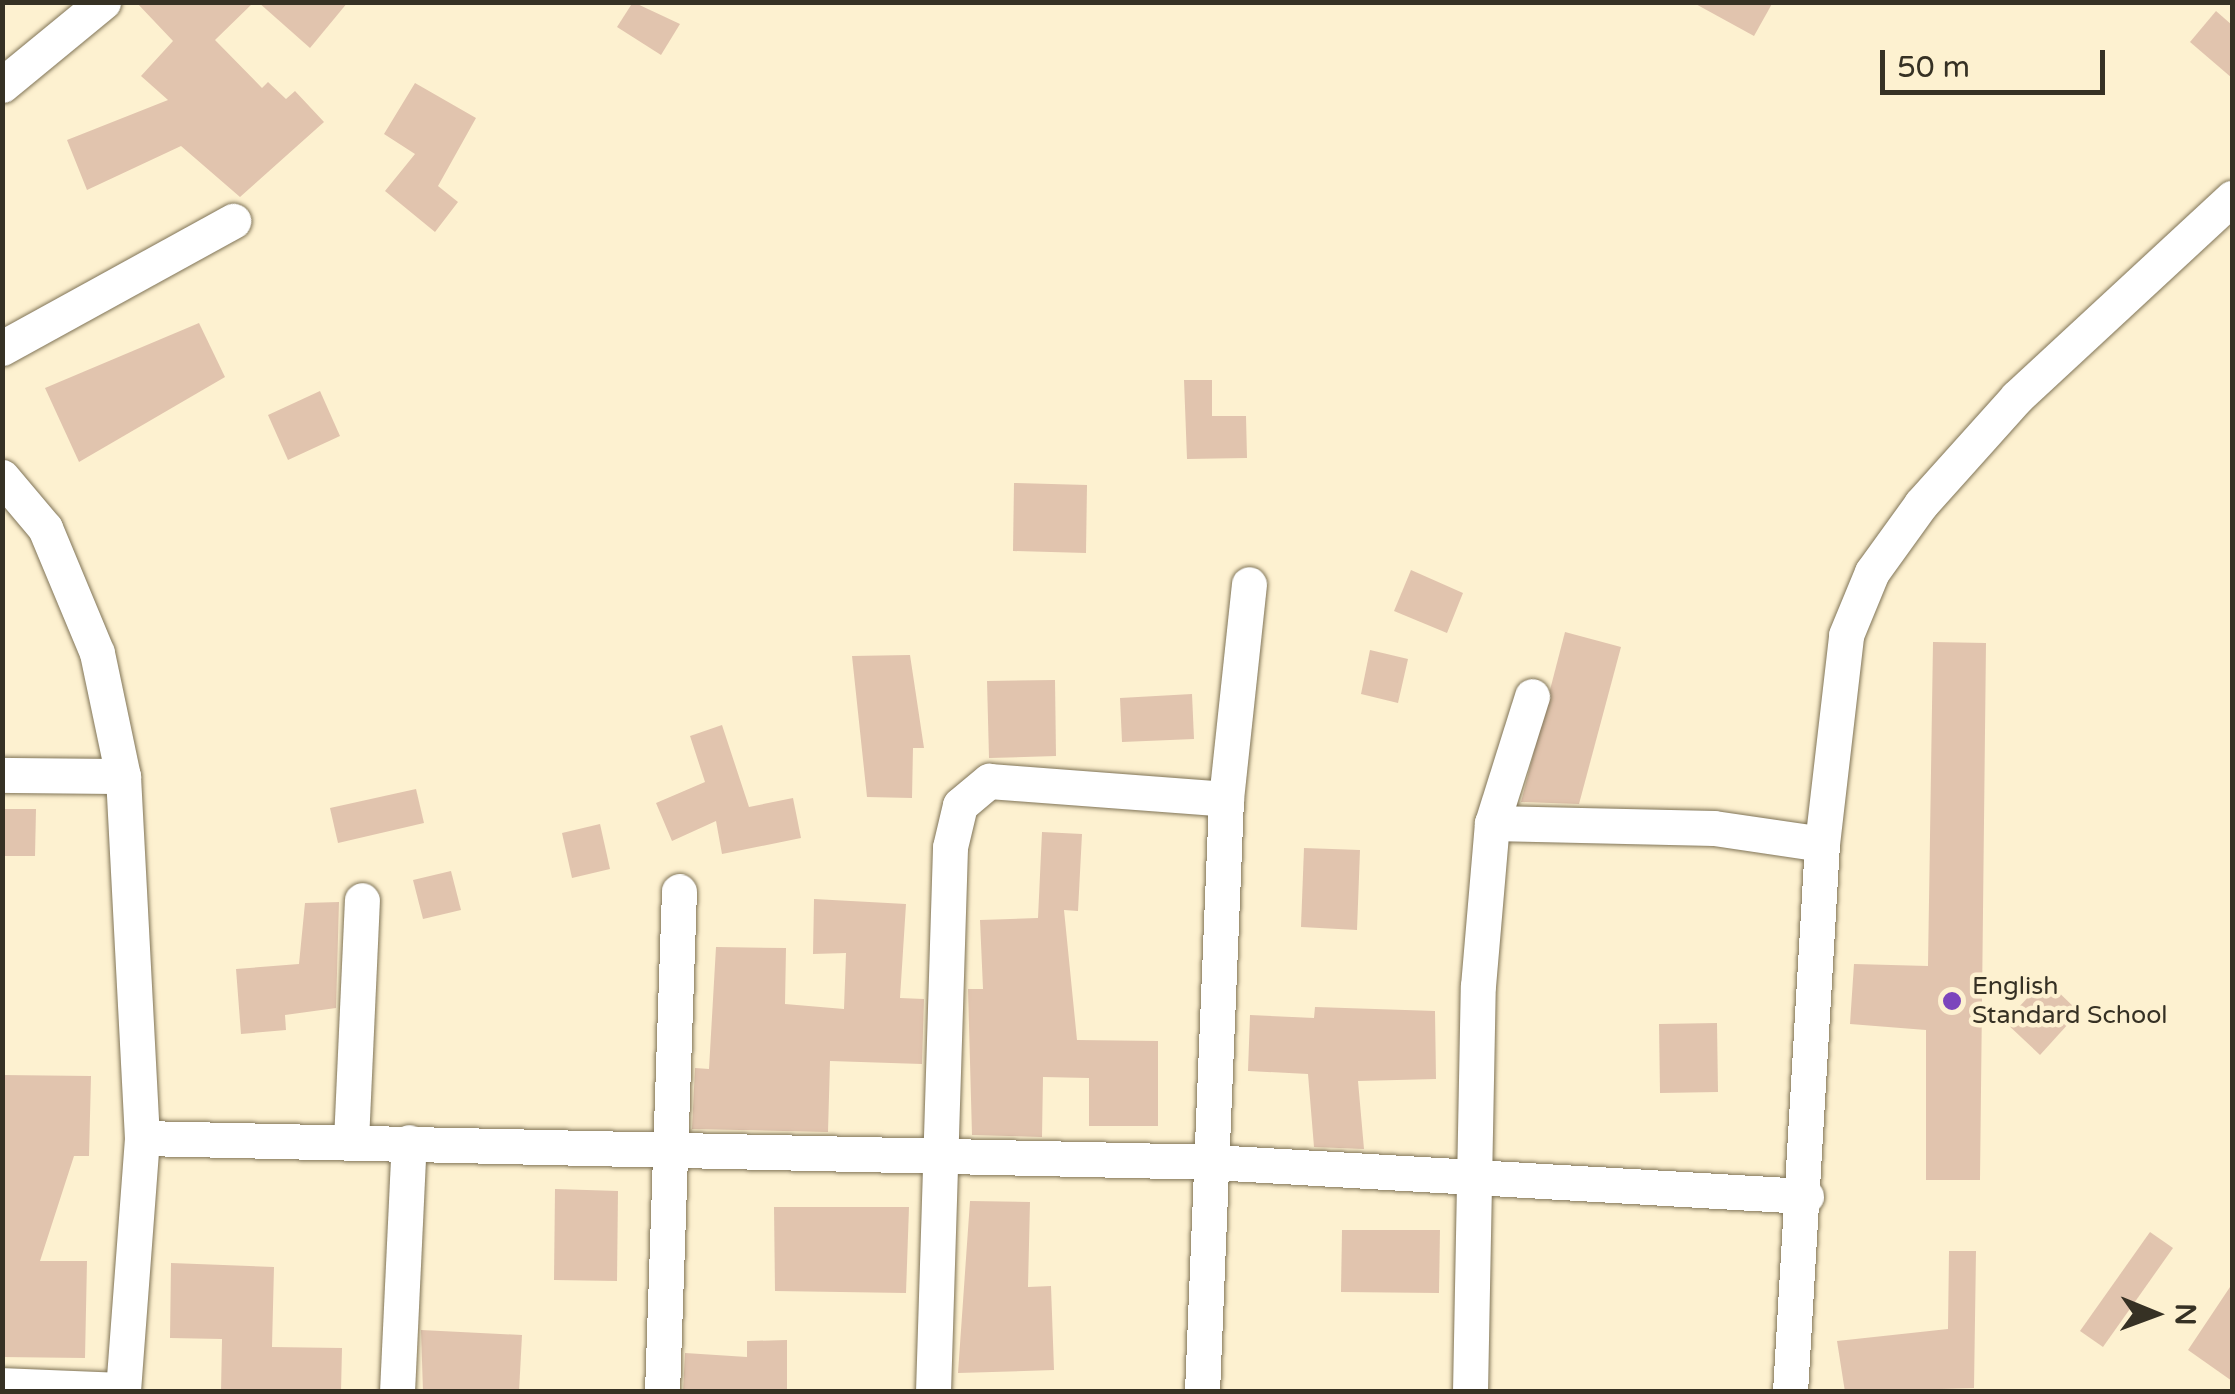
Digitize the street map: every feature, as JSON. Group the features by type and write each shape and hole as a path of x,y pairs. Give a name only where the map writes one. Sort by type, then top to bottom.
{"street":[{"path":"2,85 103,2"},
{"path":"1790,1392 1806,1196 1822,844 1846,635 1872,572 2016,397 2232,198"},
{"path":"2,348 101,302 233,221"},
{"path":"2,477 45,528 97,653 123,776 142,1138 123,1391 2,1385"},
{"path":"1202,1392 1226,799 1250,584"},
{"path":"1470,1392 1492,823 1532,696"},
{"path":"2,775 123,776"},
{"path":"933,1392 950,847 960,805 989,781 1226,799"},
{"path":"1492,823 1714,828 1822,844"},
{"path":"662,1392 676,1154 679,890"},
{"path":"351,1141 362,900"},
{"path":"142,1138 409,1142 942,1161 1212,1162 1476,1171 1806,1196"},
{"path":"397,1392 409,1142"}],"building":[{"path":"136,2 254,2 215,40 262,88 268,82 286,99 295,91 324,122 240,197 181,146 87,190 67,140 168,100 141,76 173,41"},
{"path":"258,2 348,2 310,48"},
{"path":"633,2 680,24 661,55 617,27"},
{"path":"1692,2 1773,2 1754,36"},
{"path":"2216,11 2232,25 2232,78 2190,42"},
{"path":"415,83 476,118 438,186 458,202 435,232 385,191 415,154 384,134"},
{"path":"199,323 225,377 79,462 45,388"},
{"path":"1184,380 1212,380 1212,416 1246,416 1247,458 1187,459"},
{"path":"320,391 340,436 288,460 268,415"},
{"path":"1014,483 1087,485 1086,553 1013,551"},
{"path":"1411,570 1463,593 1447,633 1394,611"},
{"path":"1565,632 1621,647 1579,804 1521,802"},
{"path":"1933,642 1986,643 1980,1180 1926,1180 1926,1030 1850,1024 1854,964 1928,966"},
{"path":"1370,650 1408,659 1398,703 1361,694"},
{"path":"910,655 924,748 913,748 912,798 867,797 852,656"},
{"path":"1055,680 1056,756 989,758 987,681"},
{"path":"1192,694 1194,739 1122,742 1120,698"},
{"path":"722,725 749,807 793,798 801,838 722,854 716,821 672,841 656,803 705,782 690,736"},
{"path":"416,789 424,823 338,843 330,808"},
{"path":"2,809 36,809 35,856 2,856"},
{"path":"600,824 610,869 572,878 562,833"},
{"path":"1042,832 1082,834 1078,911 1064,910 1077,1040 1158,1041 1158,1126 1089,1126 1089,1078 1043,1077 1042,1137 972,1135 968,989 983,989 980,920 1038,918"},
{"path":"1304,848 1360,850 1357,930 1301,927"},
{"path":"451,871 461,910 423,919 413,880"},
{"path":"814,899 906,904 900,998 924,999 922,1064 830,1061 828,1132 692,1129 695,1068 709,1069 716,947 786,948 785,1004 844,1009 846,953 813,954"},
{"path":"339,902 336,1008 285,1015 286,1030 241,1034 236,969 299,964 305,903"},
{"path":"2045,979 2079,1012 2040,1055 2005,1022"},
{"path":"1315,1007 1435,1011 1436,1079 1358,1081 1364,1149 1314,1147 1308,1074 1248,1071 1250,1015 1314,1018"},
{"path":"1717,1023 1718,1092 1660,1093 1659,1024"},
{"path":"2,1075 91,1076 89,1156 74,1156 40,1261 87,1261 85,1358 2,1357"},
{"path":"555,1189 618,1191 617,1281 554,1280"},
{"path":"970,1201 1030,1202 1028,1287 1051,1286 1054,1370 958,1373"},
{"path":"774,1207 909,1207 906,1293 775,1291"},
{"path":"1342,1230 1440,1230 1439,1293 1341,1292"},
{"path":"2150,1232 2173,1248 2103,1347 2080,1331"},
{"path":"1949,1251 1976,1251 1974,1388 1845,1392 1837,1341 1948,1329"},
{"path":"171,1263 274,1267 272,1347 342,1348 341,1392 221,1392 222,1339 170,1338"},
{"path":"2232,1284 2232,1381 2188,1350"},
{"path":"421,1330 522,1335 519,1392 423,1392"},
{"path":"787,1340 787,1392 683,1392 685,1353 747,1357 747,1341"}],"place":[{"name":"English Standard School","path":"1952,1001"}]}
